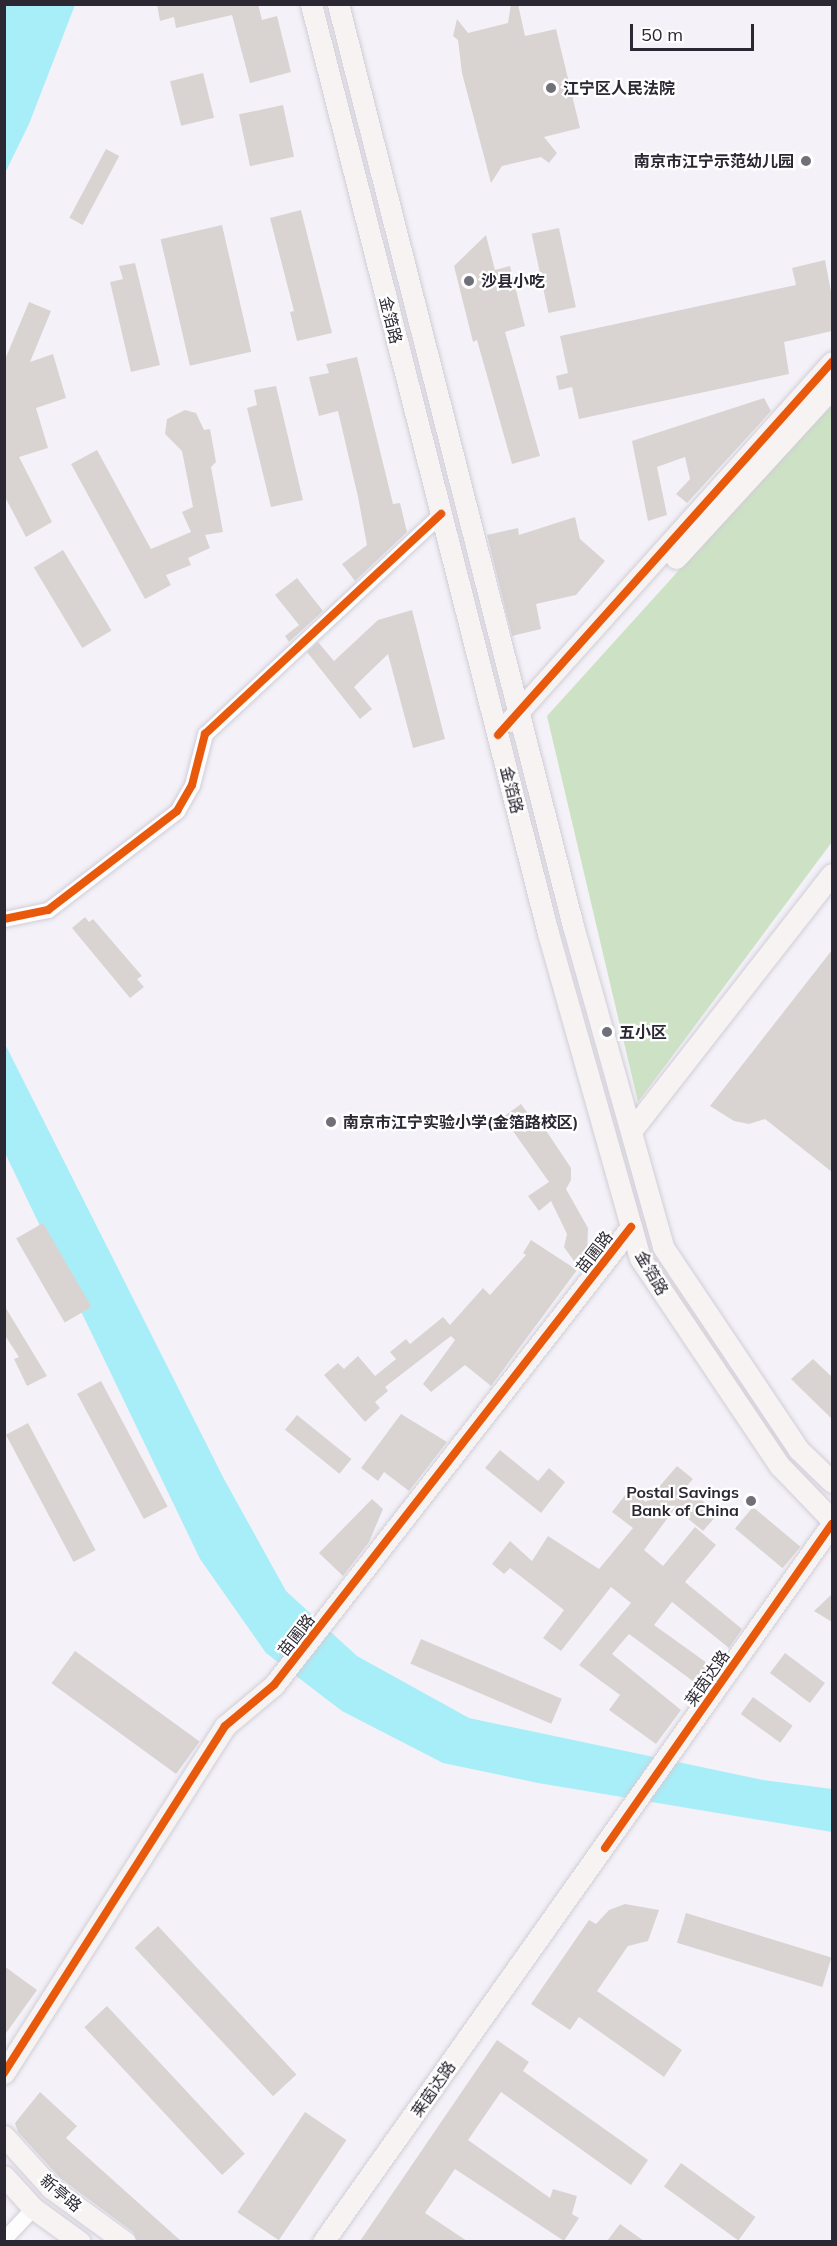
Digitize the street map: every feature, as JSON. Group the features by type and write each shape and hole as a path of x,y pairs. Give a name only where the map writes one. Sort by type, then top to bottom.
{"main road":[{"name":"金箔路","path":"311,4 499,742 640,1258 780,1466 832,1522"},
{"name":"金箔路","path":"338,4 520,719 663,1247 799,1450 832,1482"},
{"path":"520,719 832,362"},
{"path":"499,742 832,388"},
{"path":"631,1131 832,874"},
{"name":"苗圃路","path":"4,2073 225,1726 274,1685 631,1227"},
{"name":"莱茵达路","path":"323,2241 613,1848 832,1522"},
{"path":"661,1778 832,1544"},
{"path":"338,2241 613,1848"},
{"name":"新亭路","path":"4,2136 51,2188 125,2241"},
{"name":"新亭路","path":"4,2176 33,2208 80,2241"}],"street":[{"path":"4,919 48,910 177,811 192,785 205,734 441,514"},
{"path":"4,2239 33,2208"}],"green space":[{"path":"832,401 832,842 638,1102 547,716"}],"water":[{"path":"5,4 75,5 29,124 5,173"},
{"path":"5,1044 224,1479 286,1591 357,1656 469,1718 763,1780 832,1789 832,1832 538,1783 443,1763 342,1711 266,1653 200,1559 5,1153"}],"building":[{"path":"157,4 258,4 262,20 277,16 291,72 250,83 232,15 176,28 174,17 160,21"},
{"path":"511,4 518,4 525,36 556,29 580,128 544,137 557,153 549,163 541,157 502,166 491,183 462,73 458,40 453,36 457,19 468,33 508,23"},
{"path":"203,73 214,118 181,126 170,81"},
{"path":"283,105 294,157 250,166 239,114"},
{"path":"106,149 119,156 83,225 69,218"},
{"path":"301,210 332,333 297,341 290,312 294,311 270,218"},
{"path":"222,225 251,352 190,366 161,239"},
{"path":"559,228 576,307 548,313 532,234"},
{"path":"486,235 495,270 510,266 525,326 505,332 540,456 512,464 477,340 473,342 454,266"},
{"path":"825,260 832,297 832,331 784,342 789,374 579,419 572,387 559,390 556,376 568,373 560,336 796,285 792,268"},
{"path":"135,263 160,365 131,372 110,282 123,279 119,266"},
{"path":"29,302 51,311 30,362 53,354 66,398 36,408 48,448 19,457 52,522 26,537 4,495 4,362"},
{"path":"357,357 393,504 400,503 407,532 355,581 342,564 367,545 358,497 338,411 319,416 309,377 329,373 326,364"},
{"path":"276,386 303,500 271,507 247,408 257,405 254,390"},
{"path":"764,398 771,411 687,503 676,494 690,479 685,457 657,467 667,515 648,521 632,441"},
{"path":"185,410 196,413 204,430 210,429 216,462 211,467 223,532 205,535 210,548 188,558 191,565 166,575 171,585 145,599 71,464 97,450 151,549 191,532 182,512 193,507 182,451 165,434 167,419"},
{"path":"575,517 580,539 605,561 576,595 536,604 541,629 512,636 487,535 518,528 519,535"},
{"path":"63,550 111,631 82,648 34,568"},
{"path":"297,578 323,611 289,642 285,636 299,625 275,595"},
{"path":"412,610 445,739 413,748 388,654 354,687 372,709 360,719 307,652 318,642 334,661 378,620"},
{"path":"85,917 89,922 93,919 142,976 137,979 144,987 130,998 72,928"},
{"path":"832,950 832,1172 765,1119 749,1124 734,1121 710,1106"},
{"path":"521,1104 539,1129 543,1126 571,1168 571,1180 566,1189 588,1228 587,1256 579,1268 564,1247 567,1234 551,1201 539,1211 528,1196 549,1182 503,1117"},
{"path":"43,1223 92,1307 65,1323 16,1238"},
{"path":"531,1240 577,1270 491,1386 465,1365 431,1392 423,1384 455,1340 451,1336 385,1387 388,1391 375,1402 380,1408 365,1422 324,1375 338,1363 344,1369 358,1356 375,1376 396,1359 390,1352 406,1339 410,1344 443,1317 450,1325 483,1288 490,1295 526,1255 523,1253"},
{"path":"4,1305 47,1376 27,1386 14,1359 19,1357 4,1334"},
{"path":"813,1359 832,1377 832,1419 791,1379"},
{"path":"101,1381 168,1506 144,1519 77,1394"},
{"path":"401,1414 447,1442 409,1491 384,1472 378,1481 361,1468"},
{"path":"297,1415 351,1459 339,1474 285,1430"},
{"path":"28,1423 96,1550 74,1562 6,1435"},
{"path":"500,1450 538,1481 549,1468 565,1482 541,1513 485,1468"},
{"path":"677,1466 693,1479 686,1487 718,1514 703,1531 675,1508 644,1550 663,1566 695,1527 716,1545 685,1582 742,1629 729,1648 672,1602 654,1625 714,1668 701,1687 629,1634 612,1654 681,1710 656,1744 609,1710 620,1695 579,1665 631,1603 611,1587 561,1651 543,1638 564,1610 510,1568 504,1574 492,1564 510,1541 532,1561 548,1536 599,1569 633,1528 612,1512 629,1490 646,1502"},
{"path":"372,1499 383,1509 369,1542 343,1576 319,1553"},
{"path":"753,1507 800,1547 782,1568 735,1528"},
{"path":"832,1594 832,1622 814,1611"},
{"path":"421,1639 562,1699 551,1724 410,1664"},
{"path":"75,1651 200,1742 176,1774 51,1683"},
{"path":"785,1653 825,1683 810,1703 770,1673"},
{"path":"753,1697 793,1726 780,1743 741,1714"},
{"path":"625,1904 659,1910 648,1941 628,1946 597,1991 682,2050 664,2077 579,2017 570,2030 531,2004 589,1920 596,1924 609,1910"},
{"path":"686,1913 831,1957 822,1987 677,1943"},
{"path":"158,1926 296,2074 273,2096 135,1948"},
{"path":"4,1966 37,1990 4,2036"},
{"path":"107,2006 245,2154 222,2175 84,2027"},
{"path":"497,2040 529,2062 523,2071 648,2160 631,2185 501,2092 468,2140 550,2198 553,2189 577,2196 572,2214 579,2218 564,2241 455,2169 425,2213 467,2241 360,2241"},
{"path":"40,2092 77,2126 66,2138 181,2241 137,2241 133,2232 60,2178 18,2132 15,2123"},
{"path":"305,2112 346,2140 279,2240 237,2212"},
{"path":"681,2163 755,2217 738,2241 664,2186"},
{"path":"620,2224 644,2241 607,2241"}],"cycle path":[{"path":"498,735 832,362"},
{"path":"4,919 48,910 177,811 192,785 205,734 441,514"},
{"path":"4,2073 225,1726 274,1685 631,1227"},
{"path":"605,1848 832,1524"}],"place":[{"name":"江宁区人民法院","path":"551,88"},
{"name":"南京市江宁示范幼儿园","path":"806,161"},
{"name":"沙县小吃","path":"469,281"},
{"name":"五小区","path":"607,1032"},
{"name":"南京市江宁实验小学(金箔路校区)","path":"331,1122"},
{"name":"Postal Savings Bank of China","path":"751,1501"}]}
